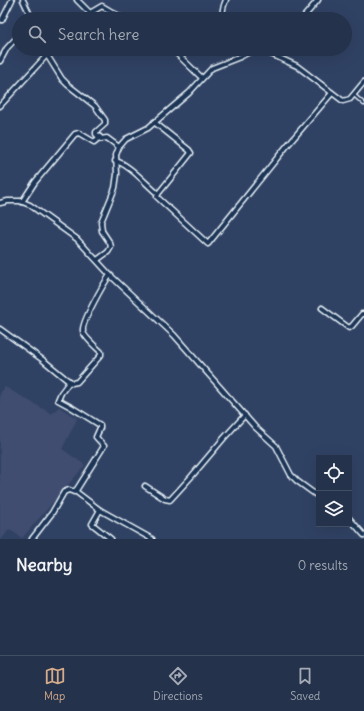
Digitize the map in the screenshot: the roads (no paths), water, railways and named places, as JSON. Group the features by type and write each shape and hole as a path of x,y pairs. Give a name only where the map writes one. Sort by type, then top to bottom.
{"street":[{"path":"2,20 12,0"},
{"path":"23,0 29,12"},
{"path":"77,0 89,12"},
{"path":"222,12 226,0"},
{"path":"308,12 318,0"},
{"path":"92,12 98,7 102,6 112,12"},
{"path":"0,61 7,48 12,43"},
{"path":"0,106 46,56"},
{"path":"48,56 62,79 95,106 105,120 105,124 96,132 96,134 102,139 105,137 107,138 119,147"},
{"path":"179,56 202,78"},
{"path":"97,260 108,252 111,247 102,230 101,222 115,188 117,174 116,155 119,147 126,139 142,131 189,93 212,68 242,56"},
{"path":"275,56 297,66 343,101 350,100 364,82"},
{"path":"154,122 191,153 156,196 208,244 286,147 332,93"},
{"path":"22,202 35,182 74,134 79,132 94,142 100,137"},
{"path":"116,161 121,162 158,194"},
{"path":"0,203 8,201 22,202 30,205 77,239 110,275 174,335 245,416 276,446 291,475 316,495"},
{"path":"0,329 70,381 74,383 77,382 102,355 84,334 83,328 96,297 110,275"},
{"path":"322,308 349,328 360,316 364,314"},
{"path":"70,381 61,393 58,400 100,425 96,437 104,446 75,491"},
{"path":"145,486 165,499 170,500 245,416"},
{"path":"32,539 52,513 64,492 69,490 75,491 100,510 152,539"},
{"path":"100,510 92,524 111,539"},
{"path":"352,521 363,531"}],"lane":[{"path":"354,95 364,104"}]}
